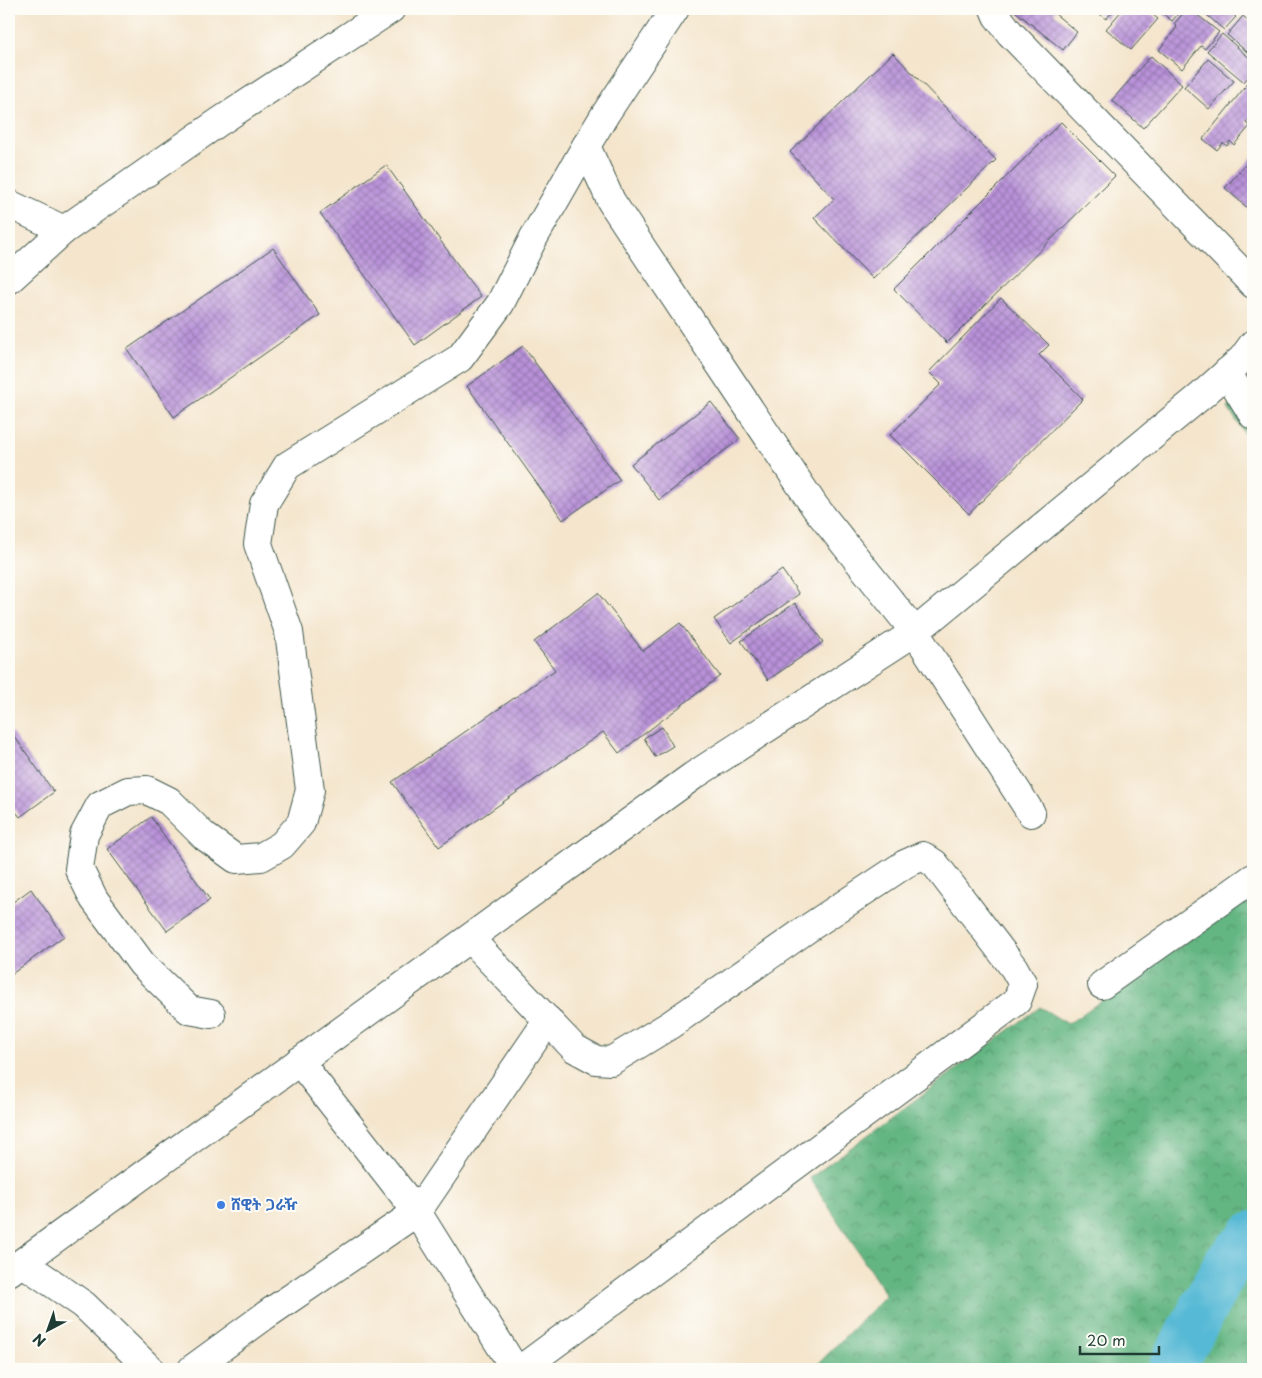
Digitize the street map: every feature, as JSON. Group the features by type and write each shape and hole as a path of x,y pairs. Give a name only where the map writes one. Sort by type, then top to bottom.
{"street":[{"path":"9,280 64,230 219,122 392,9"},
{"path":"211,1014 189,1010 182,1004 142,964 94,899 79,869 84,835 100,805 128,791 147,790 169,801 204,836 236,859 261,857 282,845 301,823 310,790 302,721 289,632 258,544 264,504 287,466 460,358 500,304 533,239 586,146 675,9"},
{"path":"994,9 1010,33 1253,284"},
{"path":"586,146 611,201 815,507 915,632 1031,813"},
{"path":"9,204 64,230"},
{"path":"150,1369 84,1305 16,1267 693,776 915,632 1194,402 1242,359 1253,344"},
{"path":"1227,372 1253,414"},
{"path":"470,939 574,1048 596,1060 611,1062 670,1025 810,927 905,864 923,856 935,864 1014,968 1023,984 1016,1001 521,1369"},
{"path":"1102,985 1253,878"},
{"path":"192,1369 266,1315 417,1212 548,1020"},
{"path":"299,1061 417,1212 515,1369"}],"green space":[{"path":"1253,376 1253,446 1228,408"},
{"path":"1253,895 1253,1369 813,1369 886,1295 810,1178 1040,1007 1068,1024"}],"building":[{"path":"1018,9 1057,9 1054,13 1077,32 1063,50 1016,12"},
{"path":"1093,9 1115,9 1106,19"},
{"path":"1123,9 1146,9 1158,19 1131,50 1106,29"},
{"path":"1157,9 1182,9 1172,21"},
{"path":"1187,9 1190,9 1219,32 1205,49 1201,46 1182,69 1159,50 1177,27 1174,24"},
{"path":"1200,9 1227,9 1236,17 1224,30"},
{"path":"1243,16 1253,25 1253,57 1227,35"},
{"path":"1222,34 1253,61 1253,71 1244,82 1207,51"},
{"path":"893,53 996,160 873,279 814,218 834,199 790,152"},
{"path":"1151,56 1182,85 1143,128 1112,100"},
{"path":"1208,59 1234,81 1209,109 1184,87"},
{"path":"1253,77 1253,114 1246,123 1250,126 1234,145 1230,141 1227,146 1223,143 1217,150 1203,139"},
{"path":"1061,122 1115,176 947,343 894,289"},
{"path":"1253,156 1253,213 1225,188"},
{"path":"386,165 481,297 415,345 320,213"},
{"path":"273,248 320,315 174,417 127,349"},
{"path":"1001,298 1049,345 1039,355 1083,399 969,514 890,435 941,384 929,372"},
{"path":"523,346 620,480 563,520 467,386"},
{"path":"711,402 740,439 659,500 631,464"},
{"path":"782,570 799,594 731,643 714,619"},
{"path":"598,593 643,651 680,623 720,676 619,753 603,732 439,847 392,782 555,670 534,642"},
{"path":"795,603 823,642 768,680 741,641"},
{"path":"662,727 673,746 655,757 644,738"},
{"path":"9,729 54,792 20,817 9,803"},
{"path":"151,817 210,900 167,931 107,849"},
{"path":"31,889 64,936 9,976 9,905"}],"waterway":[{"path":"1174,1369 1173,1365 1227,1264 1253,1235"}],"place":[{"name":"ሸዊት ጋራዥ","path":"221,1205"}]}
